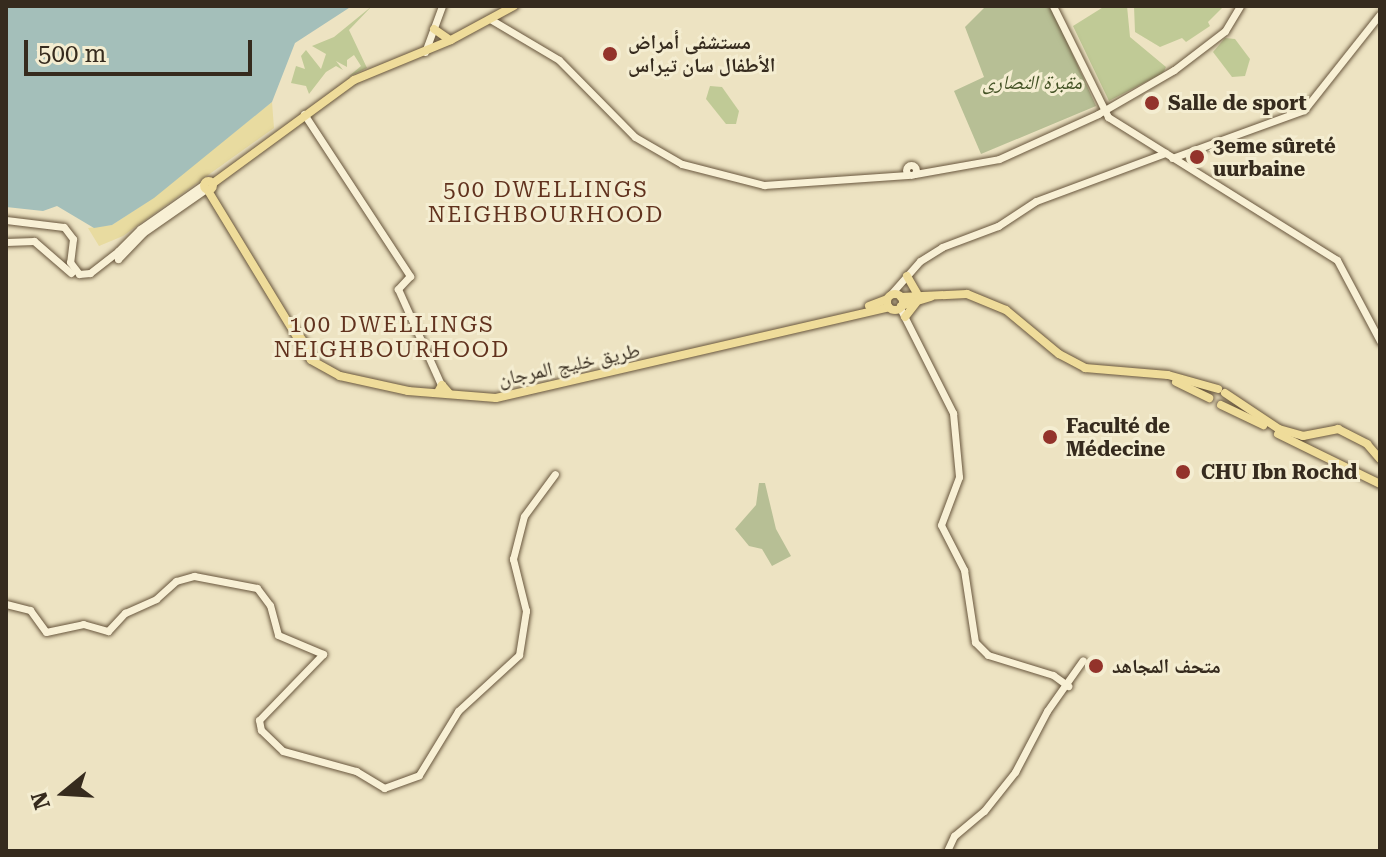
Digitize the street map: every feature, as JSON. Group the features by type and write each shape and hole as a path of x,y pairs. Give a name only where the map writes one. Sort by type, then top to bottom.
{"main road":[{"path":"428,51 442,6"},
{"path":"67,264 77,273 87,274 210,188 353,80 428,51 514,6"},
{"path":"1055,6 1104,110 1168,156 1337,260 1380,341"},
{"path":"490,19 565,65 635,137 670,159 764,185 927,171 999,159 1104,110 1174,70 1225,31 1240,6"},
{"path":"947,851 954,836 984,811 1015,772 1045,714 1068,684 1038,670 985,654 970,628 964,570 941,525 959,477 953,413 895,302 905,278 935,250 998,226 1030,204 1304,110 1380,14"},
{"path":"434,27 451,40"},
{"path":"304,114 410,276 398,289 443,392"},
{"path":"6,242 34,241 85,278 123,259 143,233 210,188"},
{"name":"طريق خليج المرجان","path":"210,188 302,350 334,371 443,392 511,395 920,296"},
{"path":"6,220 63,226 73,239 67,264"},
{"path":"118,251 117,259 123,259"},
{"path":"905,278 920,296"},
{"path":"905,317 920,296 953,292 989,301 1085,368 1168,375 1222,391 1279,429 1303,436 1338,429 1367,444 1380,459"},
{"path":"920,296 952,296 988,305 1056,357 1085,373 1169,380 1380,484"},
{"path":"1209,398 1222,391"},
{"path":"1221,405 1222,391"},
{"path":"6,604 30,610 46,632 83,624 108,631 125,613 156,599 176,581 194,576 257,588 270,605 278,635 323,657 258,725 283,751 356,771 384,788 419,775 458,711 519,655 526,611 513,559 524,516 555,474"}],"green space":[{"path":"372,6 349,30 367,68 348,77 361,66 354,55 347,60 347,67 336,61 343,70 336,66 326,72 309,94 306,86 291,83 296,66 305,69 301,56 306,50 321,69 326,54 312,46 334,37"},
{"name":"مقبرة النصارى","path":"986,6 1051,6 1096,106 981,154 954,91 984,77 965,27"},
{"path":"1105,6 1127,6 1130,37 1166,67 1163,73 1109,101 1073,26"},
{"path":"1134,6 1224,6 1208,22 1210,26 1186,42 1182,38 1160,47 1135,32"},
{"path":"1225,38 1235,39 1250,59 1245,76 1232,77 1213,52"},
{"path":"710,86 722,87 739,111 736,124 726,124 706,99"},
{"path":"759,483 765,483 776,529 791,556 772,566 762,549 749,546 735,529 756,505"}],"sand":[{"path":"272,102 274,128 123,236 99,246 88,228 112,225 144,204"}],"water":[{"path":"6,6 352,6 295,43 272,102 154,198 112,225 94,228 57,206 43,211 6,207"}],"place":[{"name":"مستشفى أمراض الأطفال سان تيراس","path":"610,54"},
{"name":"Salle de sport","path":"1152,103"},
{"name":"3eme sûreté uurbaine","path":"1197,157"},
{"name":"Faculté de Médecine","path":"1050,437"},
{"name":"CHU Ibn Rochd","path":"1183,472"},
{"name":"متحف المجاهد","path":"1096,666"}],"district":[{"name":"500 DWELLINGS NEIGHBOURHOOD","path":"546,202"},
{"name":"100 DWELLINGS NEIGHBOURHOOD","path":"392,336"}]}
